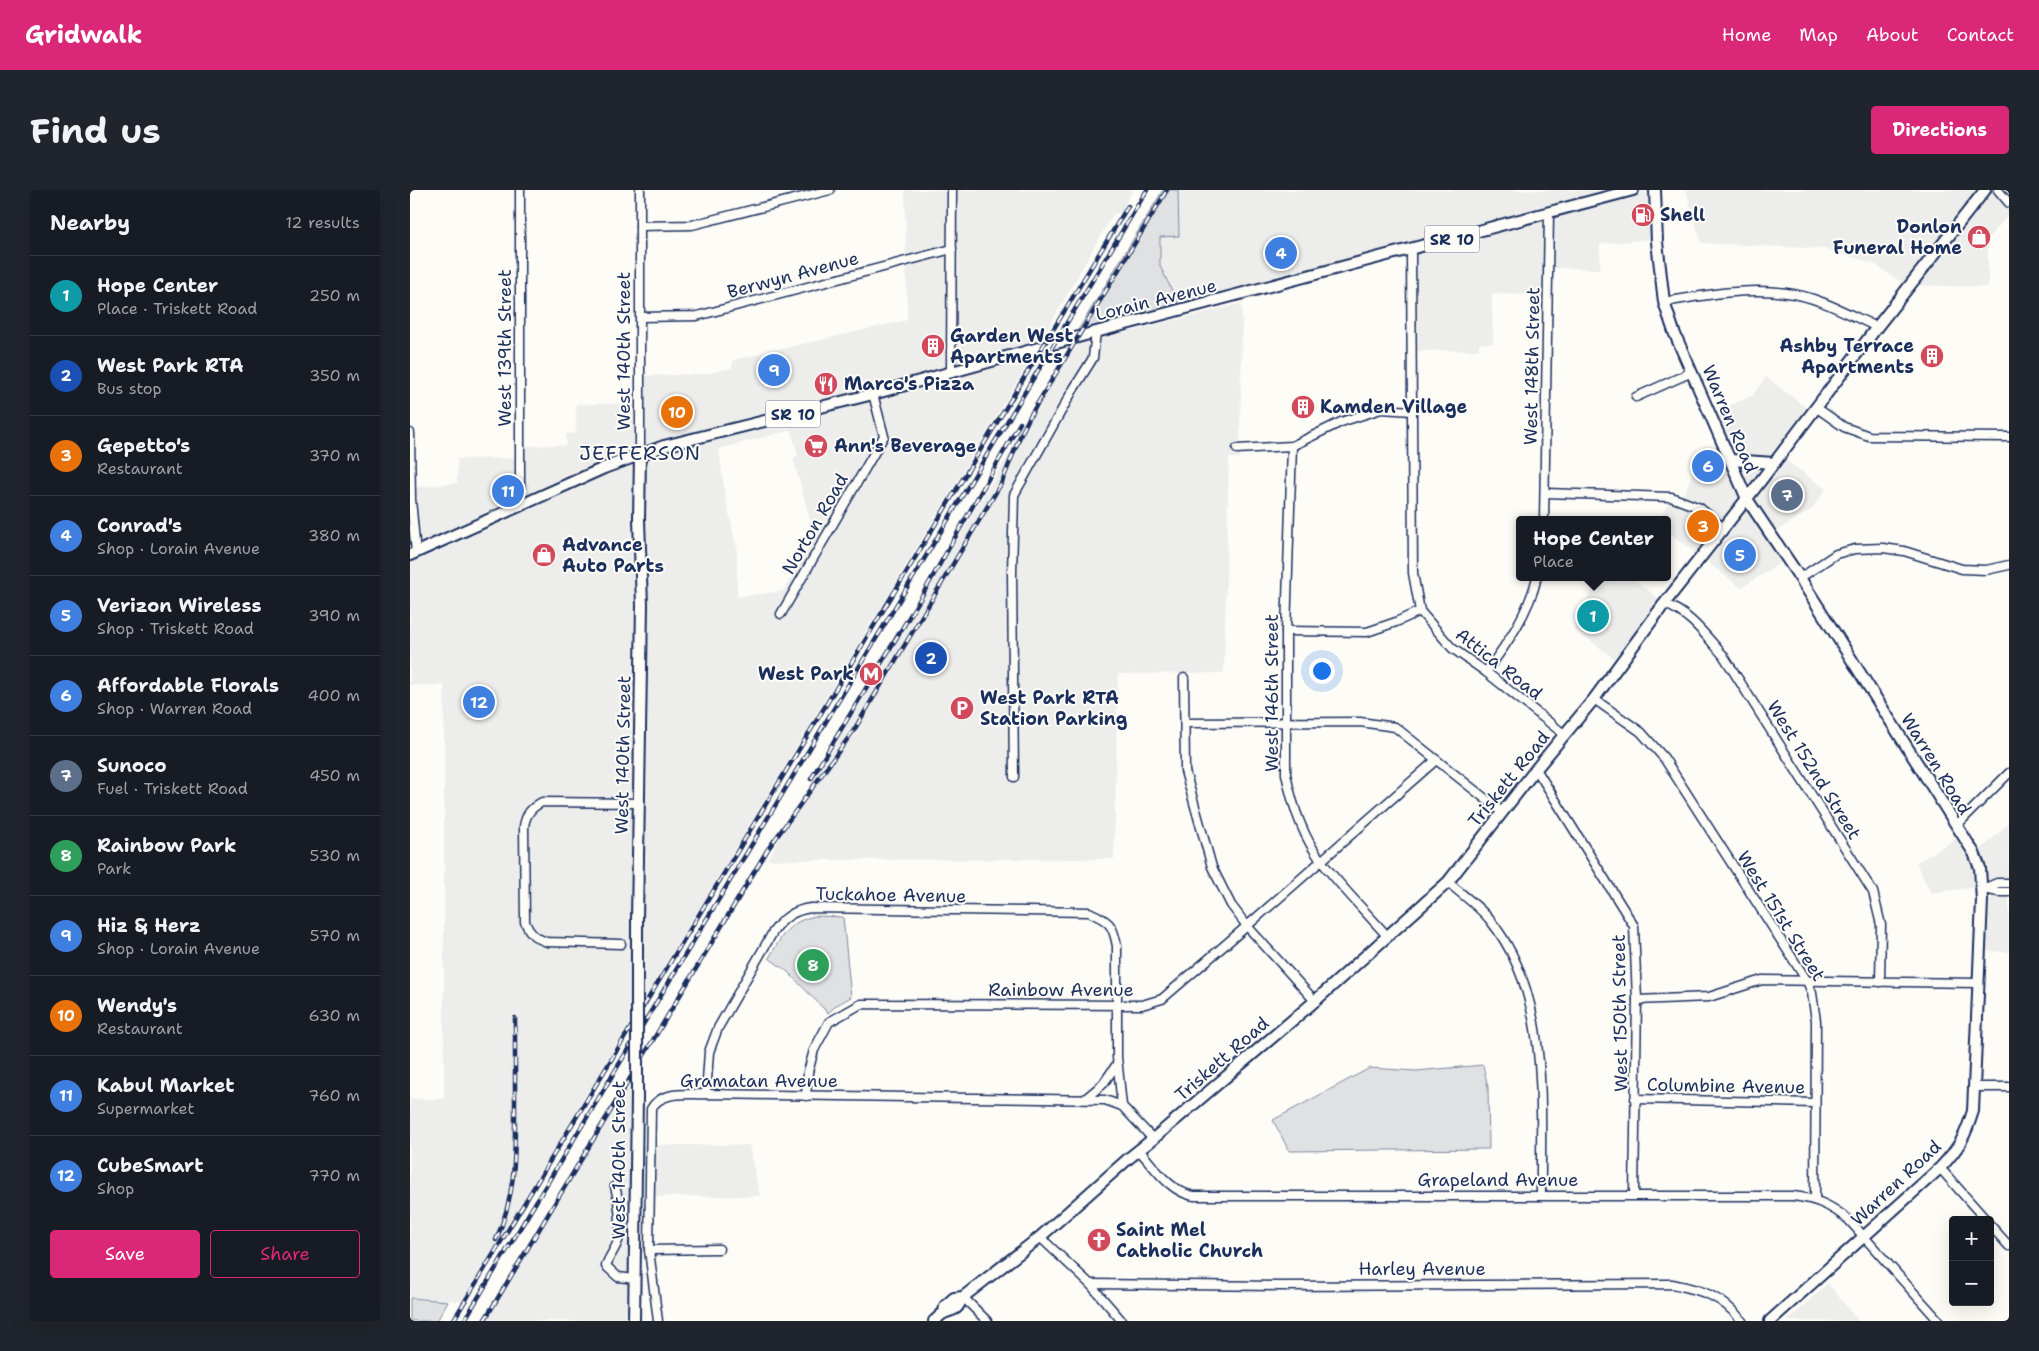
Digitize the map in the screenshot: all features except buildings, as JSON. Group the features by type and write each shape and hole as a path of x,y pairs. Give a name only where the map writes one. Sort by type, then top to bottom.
{"main road":[{"name":"Lorain Avenue","path":"412,551 640,454 873,394 1096,332 1634,190"},
{"name":"Warren Road","path":"1655,190 1656,242 1664,302 1674,332 1747,499 1800,578 1974,853 1980,868 1982,889 1973,1110 1965,1136 1952,1156 1940,1168 1862,1236 1770,1321"},
{"name":"Triskett Road","path":"934,1321 944,1312 951,1312 958,1306 963,1297 1040,1237 1139,1150 1315,1001 1448,882 1536,769 1594,699 1664,604 1985,190"},
{"name":"West 140th Street","path":"634,1321 638,803 642,605 639,520 640,454"},
{"path":"1730,460 1774,463"}],"street":[{"name":"West 139th Street","path":"520,190 520,506"},
{"name":"West 140th Street","path":"640,190 640,454"},
{"path":"640,226 692,225 830,190"},
{"path":"951,372 952,190"},
{"path":"1998,190 2009,203"},
{"name":"West 148th Street","path":"1544,516 1549,213"},
{"name":"Berwyn Avenue","path":"641,317 697,316 952,249"},
{"path":"1286,631 1367,632 1420,611 1413,573 1411,250"},
{"path":"1664,302 1743,291 1788,292 1831,305 1877,327"},
{"path":"1014,777 1012,565 1014,495 1093,358 1096,332"},
{"path":"1636,397 1692,372"},
{"name":"Norton Road","path":"781,614 884,436 873,394"},
{"path":"1817,408 1844,426 1869,436 2009,437"},
{"path":"1237,449 1292,446 1341,422 1381,409 1412,411"},
{"path":"410,433 412,551"},
{"name":"West 146th Street","path":"1292,446 1286,631 1286,774 1290,794 1306,835 1321,861 1388,937"},
{"path":"1546,493 1671,497 1700,508 1723,528"},
{"path":"1800,578 1836,554 1855,549 1883,548 1904,551 1962,569 1986,570 2009,566"},
{"path":"1486,672 1512,636 1535,581"},
{"name":"West 152nd Street","path":"1664,604 1674,608 1700,628 1723,655 1873,892 1881,925 1880,982"},
{"name":"Attica Road","path":"1420,611 1452,648 1486,672 1565,735"},
{"path":"1184,678 1186,771 1212,867 1231,905 1247,926 1315,1001"},
{"name":"West 151st Street","path":"1594,699 1641,732 1664,758 1807,981 1812,993 1816,1021 1815,1199"},
{"path":"1185,723 1360,722 1395,727 1502,812"},
{"name":"Rainbow Avenue","path":"806,1096 808,1072 814,1050 829,1022 861,1004 1142,1005 1162,998 1436,760"},
{"name":"West 150th Street","path":"1536,769 1634,926 1638,1000 1634,1195"},
{"path":"1956,826 2009,772"},
{"path":"621,944 548,942 537,939 529,932 525,922 524,826 526,816 533,807 542,802 638,803"},
{"path":"1448,882 1490,919 1513,957 1532,1010 1540,1057 1541,1195"},
{"path":"1982,889 1997,883 2009,883"},
{"path":"1982,889 2009,892"},
{"name":"Tuckahoe Avenue","path":"706,1094 709,1052 718,1028 773,932 780,923 800,909 1089,912 1107,920 1115,932 1117,946 1117,1064 1122,1106"},
{"path":"1638,1000 1709,997 1762,980 1977,983"},
{"path":"1085,1099 1103,1084 1117,1064"},
{"path":"1974,1087 2009,1087"},
{"name":"Gramatan Avenue","path":"658,1321 649,1250 651,1109 655,1102 663,1096 706,1094 1085,1099 1106,1100 1122,1106"},
{"name":"Columbine Avenue","path":"1635,1099 1816,1103"},
{"path":"1122,1106 1153,1139"},
{"name":"Grapeland Avenue","path":"1139,1150 1172,1186 1183,1194 1194,1196 1634,1195 1793,1196 1815,1199 1842,1214 1939,1321"},
{"path":"1940,1168 1982,1216"},
{"path":"615,1186 618,1200 618,1239 606,1266 618,1278 635,1279"},
{"path":"1994,1229 2009,1246"},
{"path":"1040,1237 1090,1284 1122,1321"},
{"path":"649,1250 719,1249"},
{"name":"Harley Avenue","path":"1090,1284 1280,1286 1672,1284 1701,1290 1735,1312 1742,1321"},
{"path":"963,1297 987,1321"}],"shaded area":[{"path":"905,190 1133,190 1120,213 1113,214 1026,367 462,1301 410,1298 410,1099 444,1099 444,685 410,685 410,488 457,483 457,459 517,458 517,446 566,445 566,434 576,433 576,404 636,404 637,376 704,374 732,368 733,360 907,320","holes":["791,430 798,456 793,458 811,523 826,520 783,591 737,597 737,549 725,495 719,449"]},
{"path":"1163,190 1178,190 1179,236 1160,237 1160,266 1180,307 1077,332"},
{"path":"1178,190 1652,190 1653,239 1600,244 1600,269 1545,268 1545,295 1492,294 1493,343 1479,344 1479,350 1416,351 1415,245 1180,307 1160,266 1160,236 1178,236"},
{"path":"1686,190 2009,190 2009,214 1988,239 1988,287 1906,285 1874,264 1827,249 1701,243"},
{"path":"1242,303 1240,458 1229,458 1224,673 1118,674 1114,859 767,860 979,503 1076,345"},
{"path":"1766,377 1811,411 1778,455 1826,489 1812,509 1775,532 1791,556 1741,588 1671,534 1671,516 1661,516 1673,494 1683,496 1703,448 1722,448 1708,414 1752,396"},
{"path":"1596,581 1636,581 1663,602 1618,661 1574,629"},
{"path":"2009,823 2009,952 1975,951 1977,887 1931,893 1916,863 1964,834 1977,853"},
{"path":"816,916 843,917 851,997 828,1013 788,972 769,958 782,936 792,926 806,918"},
{"path":"1483,1065 1488,1087 1489,1149 1289,1151 1273,1120 1370,1068 1416,1071"},
{"path":"639,1066 641,1145 749,1145 760,1196 633,1197 631,1321 487,1321"},
{"path":"1828,1283 1858,1321 1787,1321"},
{"path":"410,1298 448,1301 437,1321 410,1321"}],"railway":[{"path":"464,1321 1147,190"},
{"path":"484,1321 768,849 854,730 1002,482 1030,416 1167,190"},
{"path":"453,1321 1128,206"},
{"path":"811,779 920,599 1020,423"},
{"path":"496,1240 503,1223 513,1176 515,1144 515,1018"}],"place":[{"name":"Shell","path":"1643,215"},
{"name":"Donlon Funeral Home","path":"1979,237"},
{"name":"Conrad's","path":"1281,253"},
{"name":"Garden West Apartments","path":"933,346"},
{"name":"Ashby Terrace Apartments","path":"1932,356"},
{"name":"Hiz & Herz","path":"774,370"},
{"name":"Marco's Pizza","path":"826,384"},
{"name":"Kamden Village","path":"1303,407"},
{"name":"Wendy's","path":"677,412"},
{"name":"Ann's Beverage","path":"816,446"},
{"name":"Affordable Florals","path":"1708,466"},
{"name":"Kabul Market","path":"508,491"},
{"name":"Sunoco","path":"1787,495"},
{"name":"Gepetto's","path":"1703,526"},
{"name":"Advance Auto Parts","path":"544,555"},
{"name":"Verizon Wireless","path":"1740,555"},
{"name":"Hope Center","path":"1593,616"},
{"name":"West Park RTA","path":"931,658"},
{"name":"West Park","path":"871,674"},
{"name":"CubeSmart","path":"479,702"},
{"name":"West Park RTA Station Parking","path":"962,708"},
{"name":"Rainbow Park","path":"813,965"},
{"name":"Saint Mel Catholic Church","path":"1099,1240"}],"district":[{"name":"JEFFERSON","path":"640,453"}]}
